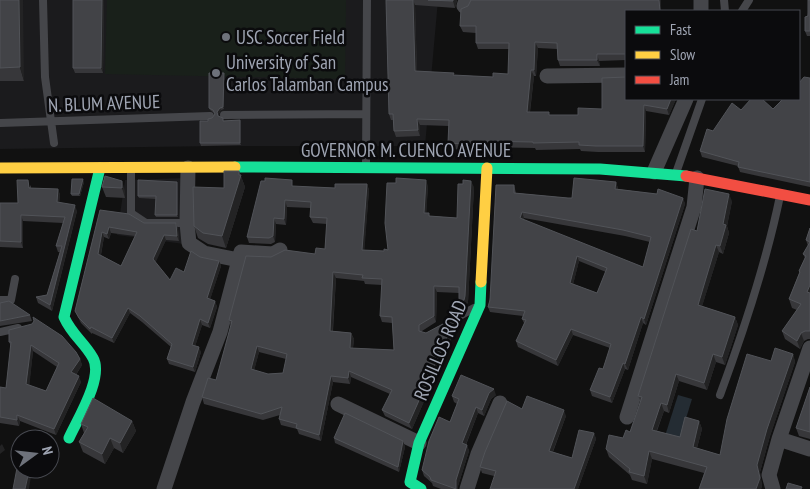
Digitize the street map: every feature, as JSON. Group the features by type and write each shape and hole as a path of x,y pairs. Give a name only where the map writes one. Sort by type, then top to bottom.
{"main road":[{"name":"GOVERNOR M. CUENCO AVENUE","path":"0,168 366,167 600,169 676,174 810,200"},
{"path":"69,438 95,382 95,361 70,330 64,317 100,168"},
{"name":"ROSILLOS ROAD","path":"421,489 410,482 419,444 480,305 487,168"}],"street":[{"path":"547,76 625,75"},
{"path":"654,172 686,100"},
{"path":"188,168 187,223 189,243 204,253 239,260"},
{"path":"627,417 694,207 697,178"},
{"path":"164,489 193,402 220,332 241,252 273,254 280,250"},
{"path":"773,489 769,475 778,440 806,369 810,348"},
{"path":"467,489 478,454 496,424 500,403"},
{"path":"338,404 419,444"},
{"path":"778,440 810,449"}],"lane":[{"path":"43,0 45,77 54,143"},
{"path":"366,167 367,0"},
{"path":"676,174 702,100"},
{"path":"224,115 366,114"},
{"name":"N. BLUM AVENUE","path":"0,123 210,116"},
{"path":"131,168 131,214 146,223 187,223"},
{"path":"720,395 743,331 775,222 780,195"},
{"path":"0,300 11,300 15,279"},
{"path":"442,326 480,305"},
{"path":"0,332 23,327"}],"shaded area":[{"name":"University of San Carlos Talamban Campus","path":"0,0 438,0 425,146 0,149"},
{"name":"USC Soccer Field","path":"107,0 346,0 345,79 105,74"},
{"path":"186,178 184,244 117,235 125,180"},
{"path":"678,395 692,399 679,441 665,436"}],"building":[{"path":"0,0 19,0 20,67 0,68"},
{"path":"73,0 102,0 101,68 73,68"},
{"path":"386,0 413,0 415,71 493,77 493,73 508,74 509,43 476,43 476,26 460,26 461,9 468,6 471,0 659,0 660,10 625,10 625,54 597,54 597,60 558,60 557,43 535,42 534,70 531,70 527,112 549,112 549,115 578,115 578,108 602,109 602,78 625,77 625,100 671,100 667,109 644,105 643,146 579,145 579,142 479,141 479,145 448,143 449,120 417,119 418,130 394,131 393,114 389,114"},
{"path":"808,0 810,0 810,31 805,31 805,17 808,16"},
{"path":"209,73 224,73 223,107 217,112 218,116 223,118 223,121 240,120 240,143 200,143 200,121 208,121 215,114 209,108"},
{"path":"804,77 810,78 810,182 738,167 739,162 700,151 707,129 713,131 732,103 741,110 750,100 763,100 773,109 782,100 800,100 800,82"},
{"path":"224,171 239,171 239,175 241,175 222,236 203,233 194,226 193,187 224,188"},
{"path":"105,176 122,181 122,188 102,187"},
{"path":"265,178 292,180 292,186 335,188 335,184 367,184 362,250 384,251 384,249 388,250 385,223 387,183 396,183 396,178 426,180 424,213 429,213 429,216 457,218 458,184 463,184 463,180 471,181 464,300 459,302 459,287 434,286 434,316 419,325 419,331 426,333 456,317 409,423 382,410 392,390 349,371 348,378 331,376 319,435 296,428 297,424 279,419 282,407 261,414 202,397 208,378 216,380 232,321 229,320 246,256 271,257 285,250 315,254 316,248 325,249 327,218 310,217 311,202 285,200 284,219 274,218 273,236 269,238 247,237 261,181 265,181","holes":["333,272 363,275 362,278 382,279 380,316 392,317 394,350 350,348 351,333 330,331","257,346 287,354 283,373 268,374 251,369"]},
{"path":"574,178 616,182 615,189 657,194 658,189 683,198 644,319 641,317 625,364 623,363 610,397 590,390 599,368 603,369 611,344 571,329 556,360 516,341 526,320 522,319 525,311 488,307 490,300 496,185 514,185 514,193 572,198","holes":["522,212 623,230 651,237 643,267 520,218","577,256 607,268 597,293 570,283"]},
{"path":"72,179 83,179 79,194 71,194"},
{"path":"17,180 28,180 29,188 58,189 57,202 75,205 50,305 36,297 47,295 62,246 56,246 65,217 21,215 21,242 0,241 0,203 18,203"},
{"path":"138,180 177,182 177,215 155,215 156,196 138,196"},
{"path":"705,189 729,194 723,224 726,225 720,246 716,245 698,305 735,317 722,357 713,354 704,383 676,374 667,405 661,403 652,430 680,437 685,417 699,421 693,447 720,455 727,419 747,354 771,361 775,348 793,354 767,429 757,465 760,478 756,489 699,489 707,467 649,451 644,476 629,472 630,469 606,449 609,435 623,438 626,430 630,432 642,397 638,396 691,229 697,231"},
{"path":"100,210 129,214 144,223 176,223 177,236 164,235 153,259 170,280 176,268 184,272 191,251 200,257 219,261 207,298 215,301 208,323 200,319 192,345 199,347 193,367 167,359 172,344 128,308 112,338 91,327 90,329 75,311","holes":["109,227 137,232 121,266 98,254 102,232 107,234"]},
{"path":"810,228 810,242 806,240"},
{"path":"810,242 810,285 807,292 810,293 810,331 801,333 797,341 782,331 801,304 789,299 806,256 803,254"},
{"path":"9,301 30,315 0,321 0,303"},
{"path":"33,317 62,336 80,359 71,372 79,376 54,429 17,415 17,420 0,417 0,387 6,388 11,342 9,342 9,330 32,324 34,321","holes":["31,345 59,363 46,391 26,384"]},
{"path":"461,375 494,389 489,393 482,410 476,407 462,443 467,445 456,480 456,489 431,480 422,470 429,441 439,417 450,422 459,399 452,396"},
{"path":"810,387 810,432 796,428"},
{"path":"527,396 564,410 549,451 572,458 579,430 594,433 574,489 490,489 496,471 480,467 485,452 507,401 522,409"},
{"path":"93,398 132,421 120,443 110,438 102,454 79,442 88,427 81,424"},
{"path":"345,413 403,441 398,467 334,438"},
{"path":"15,479 27,479 25,489 13,489"},
{"path":"788,483 802,487 801,489 786,489"}],"traffic: fast":[{"path":"235,167 600,169 686,176"},
{"path":"69,438 92,387 95,366 93,358 64,317 100,168"},
{"path":"421,489 410,482 419,443 480,305 481,282"}],"traffic: slow":[{"path":"0,168 235,167"},
{"path":"481,282 487,168"}],"traffic: jam":[{"path":"686,176 810,200"}],"place":[{"name":"USC Soccer Field","path":"226,37"},
{"name":"University of San Carlos Talamban Campus","path":"216,73"}]}
